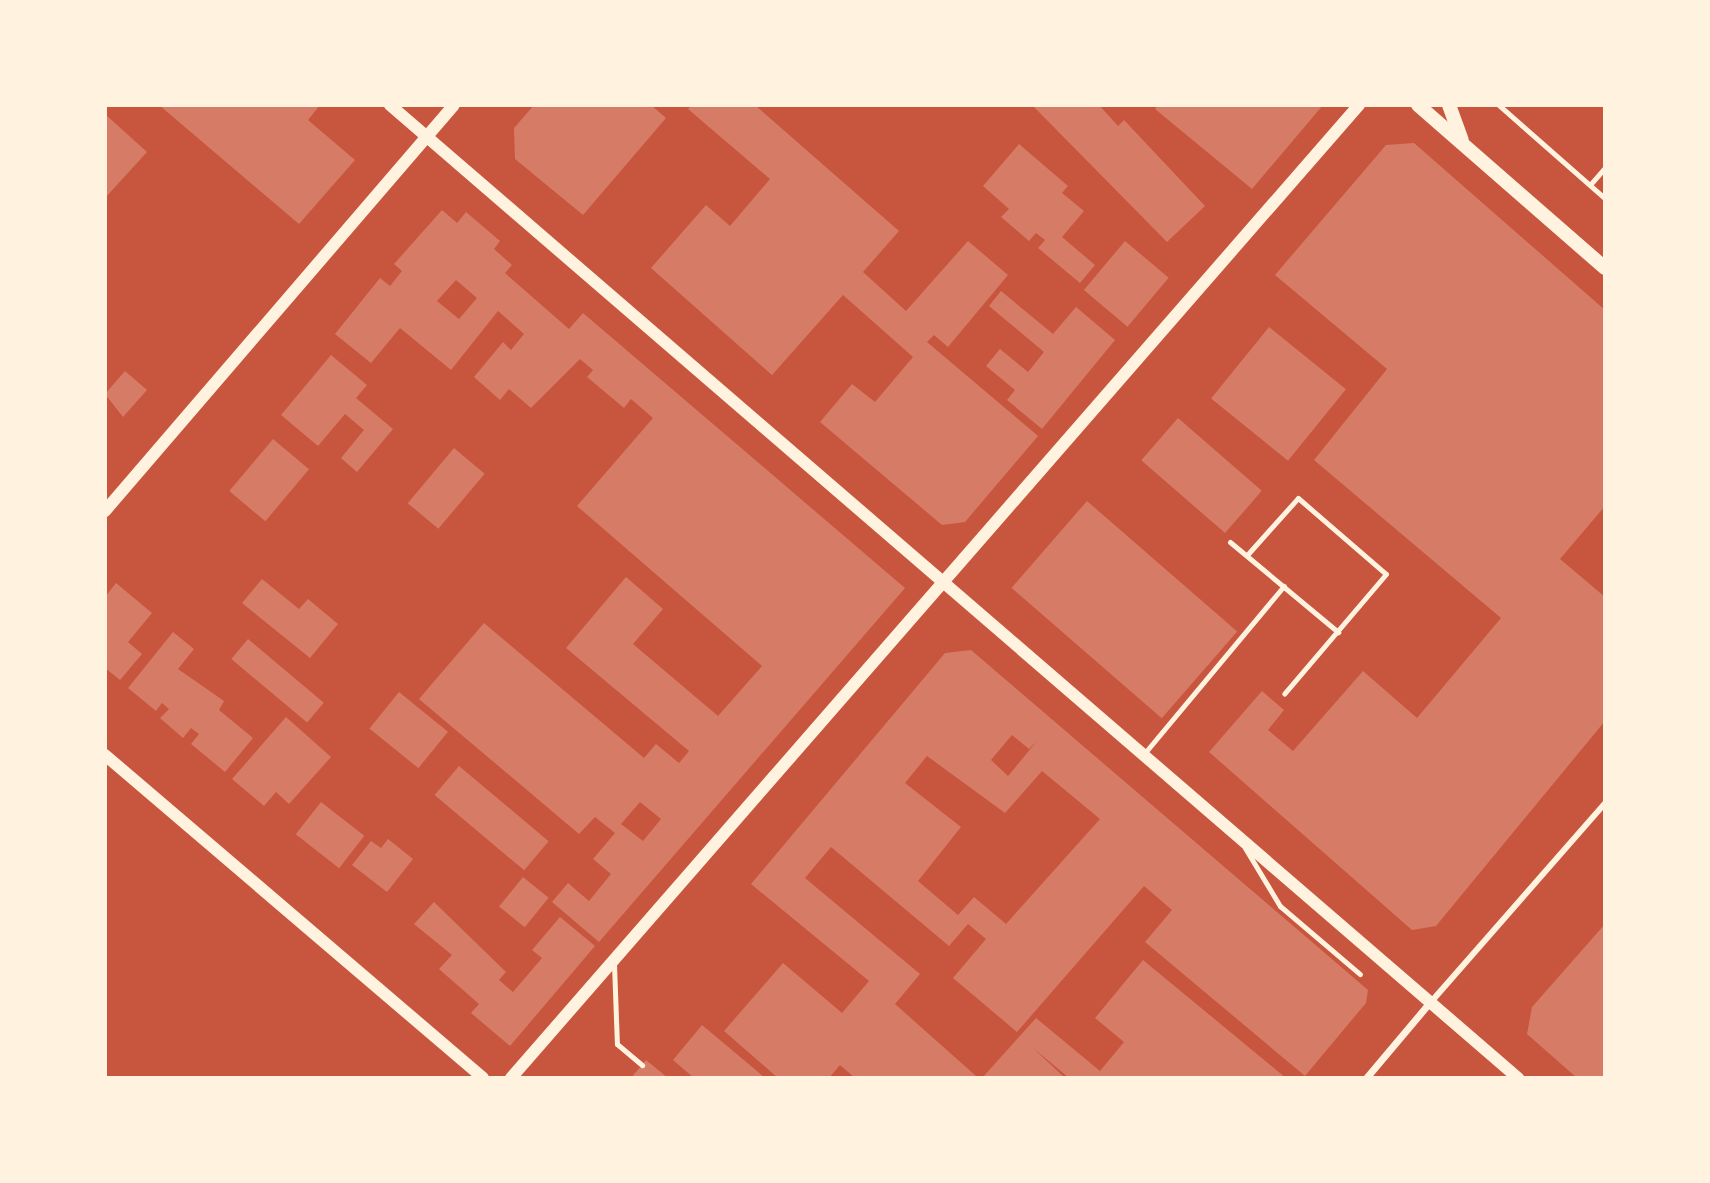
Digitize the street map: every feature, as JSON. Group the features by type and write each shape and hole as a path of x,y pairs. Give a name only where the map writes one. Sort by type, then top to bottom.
{"main road":[{"path":"1418,105 1605,268"},
{"path":"1449,105 1464,145"}],"street":[{"path":"390,105 1518,1078"},
{"path":"105,511 454,105"},
{"path":"511,1078 1359,105"},
{"path":"105,755 483,1078"},
{"path":"1366,1078 1605,803"}],"lane":[{"path":"1247,555 1297,498 1386,574 1284,694"},
{"path":"1230,542 1338,632"},
{"path":"1143,755 1284,586"},
{"path":"1241,839 1266,890 1360,974"},
{"path":"614,960 617,1044 642,1065"}],"path":[{"path":"1499,105 1605,198"},
{"path":"1590,185 1605,168"}],"building":[{"path":"159,105 320,105 308,120 355,160 299,224"},
{"path":"534,105 651,105 666,118 583,215 515,159 514,128"},
{"path":"692,105 755,105 899,231 863,272 906,311 968,241 1008,275 948,347 934,335 927,342 1038,436 965,522 942,525 820,422 852,384 875,402 913,357 843,295 772,375 651,268 706,205 730,226 770,179 688,109"},
{"path":"1032,105 1099,105 1118,126 1124,120 1205,206 1167,242"},
{"path":"1158,105 1323,105 1252,189 1155,109"},
{"path":"105,114 147,152 105,198"},
{"path":"1414,143 1605,310 1605,506 1560,559 1605,597 1605,721 1436,926 1412,930 1209,752 1262,691 1284,710 1268,730 1293,751 1363,671 1417,718 1501,618 1314,460 1387,369 1275,275 1386,145"},
{"path":"1019,144 1068,186 1062,193 1084,211 1062,237 1095,265 1080,283 1038,248 1045,240 1036,233 1029,241 1001,217 1009,209 983,186"},
{"path":"442,210 457,223 466,212 500,241 494,249 512,265 505,273 569,329 583,313 905,588 599,942 552,902 568,883 589,901 611,874 593,859 615,833 595,817 579,834 419,699 484,623 644,758 656,744 679,763 689,751 566,648 626,577 663,609 633,644 718,716 762,666 577,506 653,418 631,399 624,408 587,377 593,370 580,359 531,408 509,389 500,400 474,377 503,342 511,350 524,334 498,311 451,370 400,328 371,363 335,334 380,278 390,286 402,271 394,264","holes":["456,280 477,298 459,319 437,301","640,802 661,819 643,841 621,824"]},
{"path":"1125,241 1169,278 1128,327 1084,290"},
{"path":"1001,291 1053,334 1076,307 1115,340 1042,429 1007,400 1015,390 986,366 1000,349 1028,372 1044,352 989,306"},
{"path":"1269,327 1346,389 1288,461 1211,398"},
{"path":"331,355 367,385 356,398 393,429 357,472 341,458 364,430 345,414 318,446 281,415"},
{"path":"125,371 147,390 123,417 105,394"},
{"path":"1178,418 1262,491 1225,533 1141,460"},
{"path":"273,439 309,469 265,521 229,491"},
{"path":"454,448 485,474 438,529 408,503"},
{"path":"1087,501 1237,632 1162,718 1012,588"},
{"path":"262,579 299,609 308,599 338,624 310,658 242,603"},
{"path":"116,583 152,613 128,642 142,654 120,680 105,668 105,597"},
{"path":"173,632 194,649 178,669 224,701 219,710 253,738 225,772 191,744 199,734 191,728 183,738 160,718 169,709 162,703 156,711 128,688"},
{"path":"248,639 324,703 307,723 231,659"},
{"path":"971,650 1368,990 1366,1003 1305,1076 1145,942 1172,910 1144,886 1017,1032 953,978 986,939 968,924 949,946 831,847 805,878 920,974 895,1004 976,1076 855,1078 840,1065 829,1078 778,1078 724,1031 783,963 842,1013 869,981 751,884 945,653","holes":["1012,735 1029,749 1037,741 1008,776 991,760","927,756 1005,813 1042,771 1100,819 1006,924 974,897 958,915 918,881 961,827 905,783"]},
{"path":"399,692 448,732 418,768 369,729"},
{"path":"286,717 331,757 289,804 276,792 264,806 232,779"},
{"path":"459,766 549,841 524,870 435,795"},
{"path":"321,802 364,836 339,868 296,834"},
{"path":"388,839 413,859 387,892 352,865 371,841 381,848"},
{"path":"523,877 549,898 525,927 499,907"},
{"path":"434,902 506,972 499,980 513,992 542,958 532,950 560,917 595,946 510,1046 471,1013 479,1004 439,969 452,955 414,924"},
{"path":"1605,924 1605,1078 1577,1078 1527,1034 1532,1007"},
{"path":"1143,960 1286,1078 1069,1078 1032,1047 1065,1078 982,1078 1036,1018 1100,1071 1124,1042 1095,1018"},
{"path":"702,1025 765,1078 694,1078 673,1060"},
{"path":"646,1060 668,1078 631,1078"}]}
